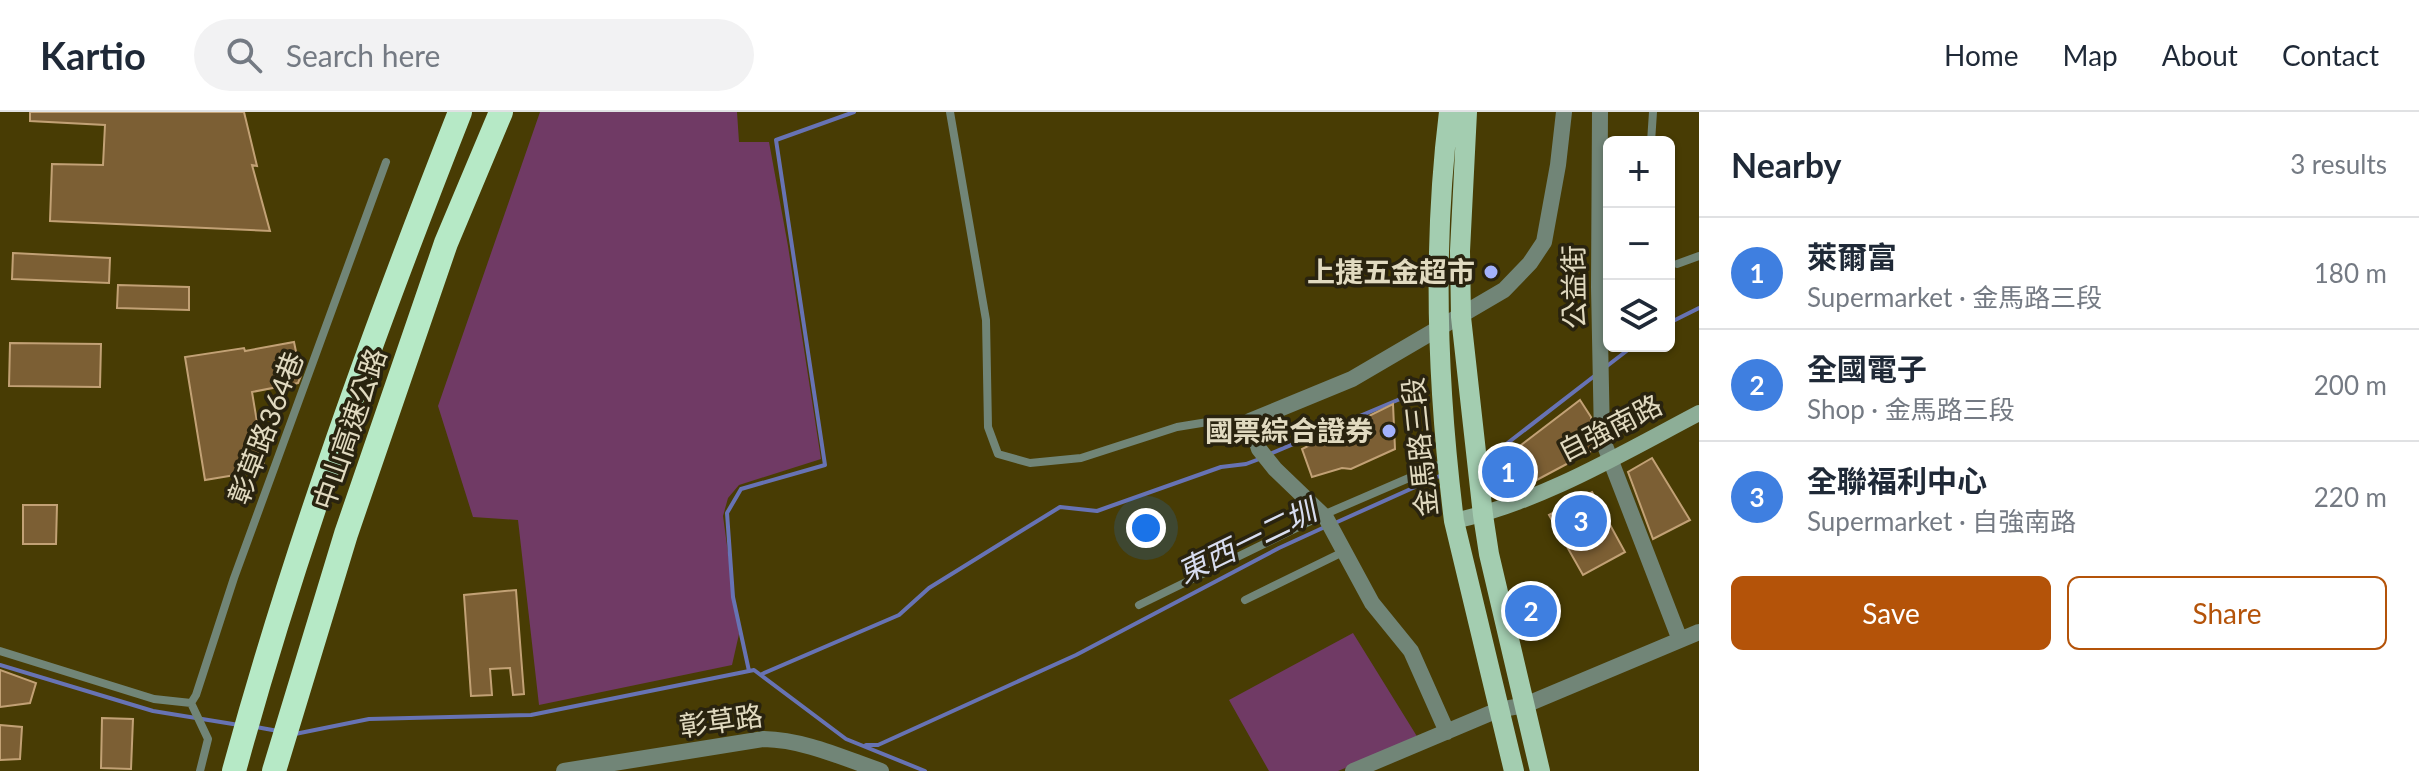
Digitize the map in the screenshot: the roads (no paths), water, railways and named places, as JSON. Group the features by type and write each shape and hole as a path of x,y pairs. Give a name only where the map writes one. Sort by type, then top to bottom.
{"highway":[{"name":"中山高速公路","path":"234,771 309,522 406,248 460,112"},
{"name":"中山高速公路","path":"274,771 346,534 446,243 501,112"}],"main road":[{"name":"金馬路三段","path":"1449,112 1437,277 1437,328 1448,461 1454,521 1514,771"},
{"name":"金馬路三段","path":"1467,112 1460,251 1461,317 1489,554 1540,771"}],"street":[{"path":"1447,732 1411,651 1372,603 1327,522 1259,449 1250,421 1352,379 1504,290 1530,263 1544,242 1564,112"},
{"name":"公益街","path":"1600,112 1604,280"},
{"name":"公益街","path":"1603,352 1602,438 1680,640"},
{"name":"自強南路","path":"1454,521 1500,510 1611,460 1699,413"},
{"path":"1353,771 1498,710 1525,705 1699,632"},
{"name":"彰草路","path":"564,771 764,739 787,739 881,771"}],"lane":[{"path":"950,112 986,320 988,427 998,454 1030,463 1081,458 1177,427 1220,420 1250,421"},
{"path":"1651,136 1653,112"},
{"name":"彰草路364巷","path":"192,706 234,578 386,162"},
{"path":"1677,264 1699,256"},
{"path":"1139,605 1327,522 1448,461"},
{"path":"1245,600 1343,552"},
{"path":"0,651 154,699 192,706 208,739 200,771"}],"waterway":[{"path":"749,671 733,597 727,513 741,489 825,465 776,140 854,112"},
{"name":"東西一二圳","path":"1675,320 1699,308"},
{"name":"東西一二圳","path":"1607,366 1625,352"},
{"name":"東西一二圳","path":"1485,456 1496,452 1597,374"},
{"path":"1270,454 1419,391"},
{"path":"762,674 899,615 929,588 1060,507 1097,511 1221,467 1246,464 1262,458"},
{"name":"東西一二圳","path":"1335,523 1444,474"},
{"name":"東西一二圳","path":"866,745 878,745 1076,655 1327,526"},
{"path":"0,665 153,711 239,725"},
{"path":"295,734 369,719 531,715 754,670 846,739 925,771"},
{"path":"256,727 278,731"}],"place":[{"name":"上捷五金超市","path":"1491,272"},
{"name":"國票綜合證券","path":"1389,431"},
{"name":"萊爾富","path":"1508,472"},
{"name":"全聯福利中心","path":"1581,521"},
{"name":"全國電子","path":"1531,611"}]}
